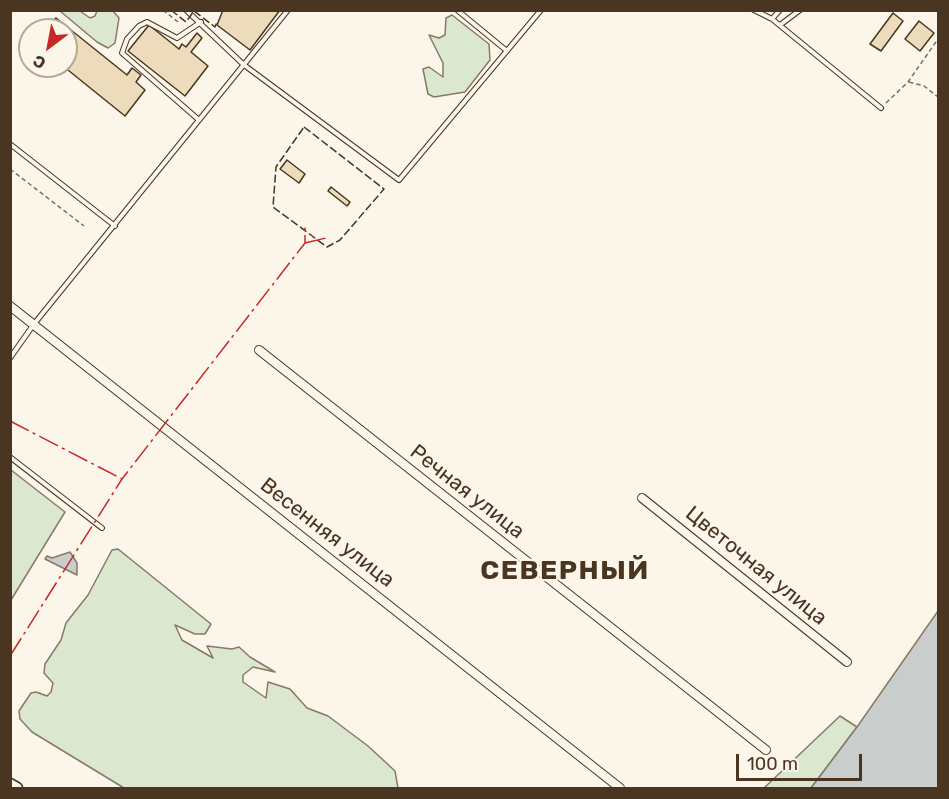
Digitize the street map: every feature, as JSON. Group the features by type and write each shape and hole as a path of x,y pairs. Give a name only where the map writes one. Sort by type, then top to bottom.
{"street":[{"name":"Весенняя улица","path":"10,306 620,789"},
{"name":"Речная улица","path":"259,350 765,750"},
{"name":"Цветочная улица","path":"642,498 847,662"},
{"path":"10,784 17,789"}],"lane":[{"path":"186,10 244,65 399,180 541,10"},
{"path":"10,358 34,324 288,10"},
{"path":"457,10 507,51"},
{"path":"754,10 772,19 881,108"},
{"path":"772,19 780,10"},
{"path":"780,26 800,10"},
{"path":"199,120 123,54 127,39 139,26 147,22 177,38 201,22"},
{"path":"10,144 114,226"},
{"path":"10,457 102,528"}],"path":[{"path":"164,10 178,22"},
{"path":"881,108 908,82 939,39"},
{"path":"908,82 924,86 939,96"},
{"path":"10,169 84,226"}],"green space":[{"path":"60,11 80,11 90,18 95,16 97,11 113,11 119,18 115,43 108,48 78,26 78,18 68,18"},
{"path":"452,15 489,44 490,60 465,92 434,97 428,94 423,69 429,67 443,77 443,63 429,35 439,38 445,35 446,18"},
{"path":"11,470 65,512 11,600"},
{"path":"118,549 211,624 205,634 195,634 175,625 182,640 213,658 207,646 232,649 239,647 250,657 275,672 253,667 243,675 243,682 266,698 268,682 290,689 307,708 328,716 368,746 395,771 398,788 124,788 32,732 20,719 19,711 31,693 36,692 47,696 51,692 53,683 44,673 45,664 61,640 66,623 88,595 112,550"},
{"path":"840,716 857,727 811,788 764,788"}],"shaded area":[{"path":"70,552 77,563 77,575 45,559 47,556 52,558"},
{"path":"938,611 938,788 811,788 857,727"}],"building":[{"path":"223,10 280,10 250,50 217,25"},
{"path":"893,13 903,21 881,51 870,44"},
{"path":"919,21 934,33 920,51 905,39"},
{"path":"149,25 179,49 182,44 186,47 197,33 202,38 191,52 208,66 185,96 128,51"},
{"path":"78,36 127,75 132,68 141,75 136,82 145,90 125,116 78,78"},
{"path":"287,160 305,174 299,183 280,169"},
{"path":"331,187 350,202 347,206 328,191"}],"fence":[{"path":"171,10 186,22 194,11 215,27 217,22"},
{"path":"304,127 384,189 340,240 327,247 273,207 276,167 304,127"}],"power":[{"path":"10,656 122,479 305,243 305,223"},
{"path":"305,243 326,238"},
{"path":"10,421 122,479"}],"district":[{"name":"СЕВЕРНЫЙ","path":"565,571"}]}
